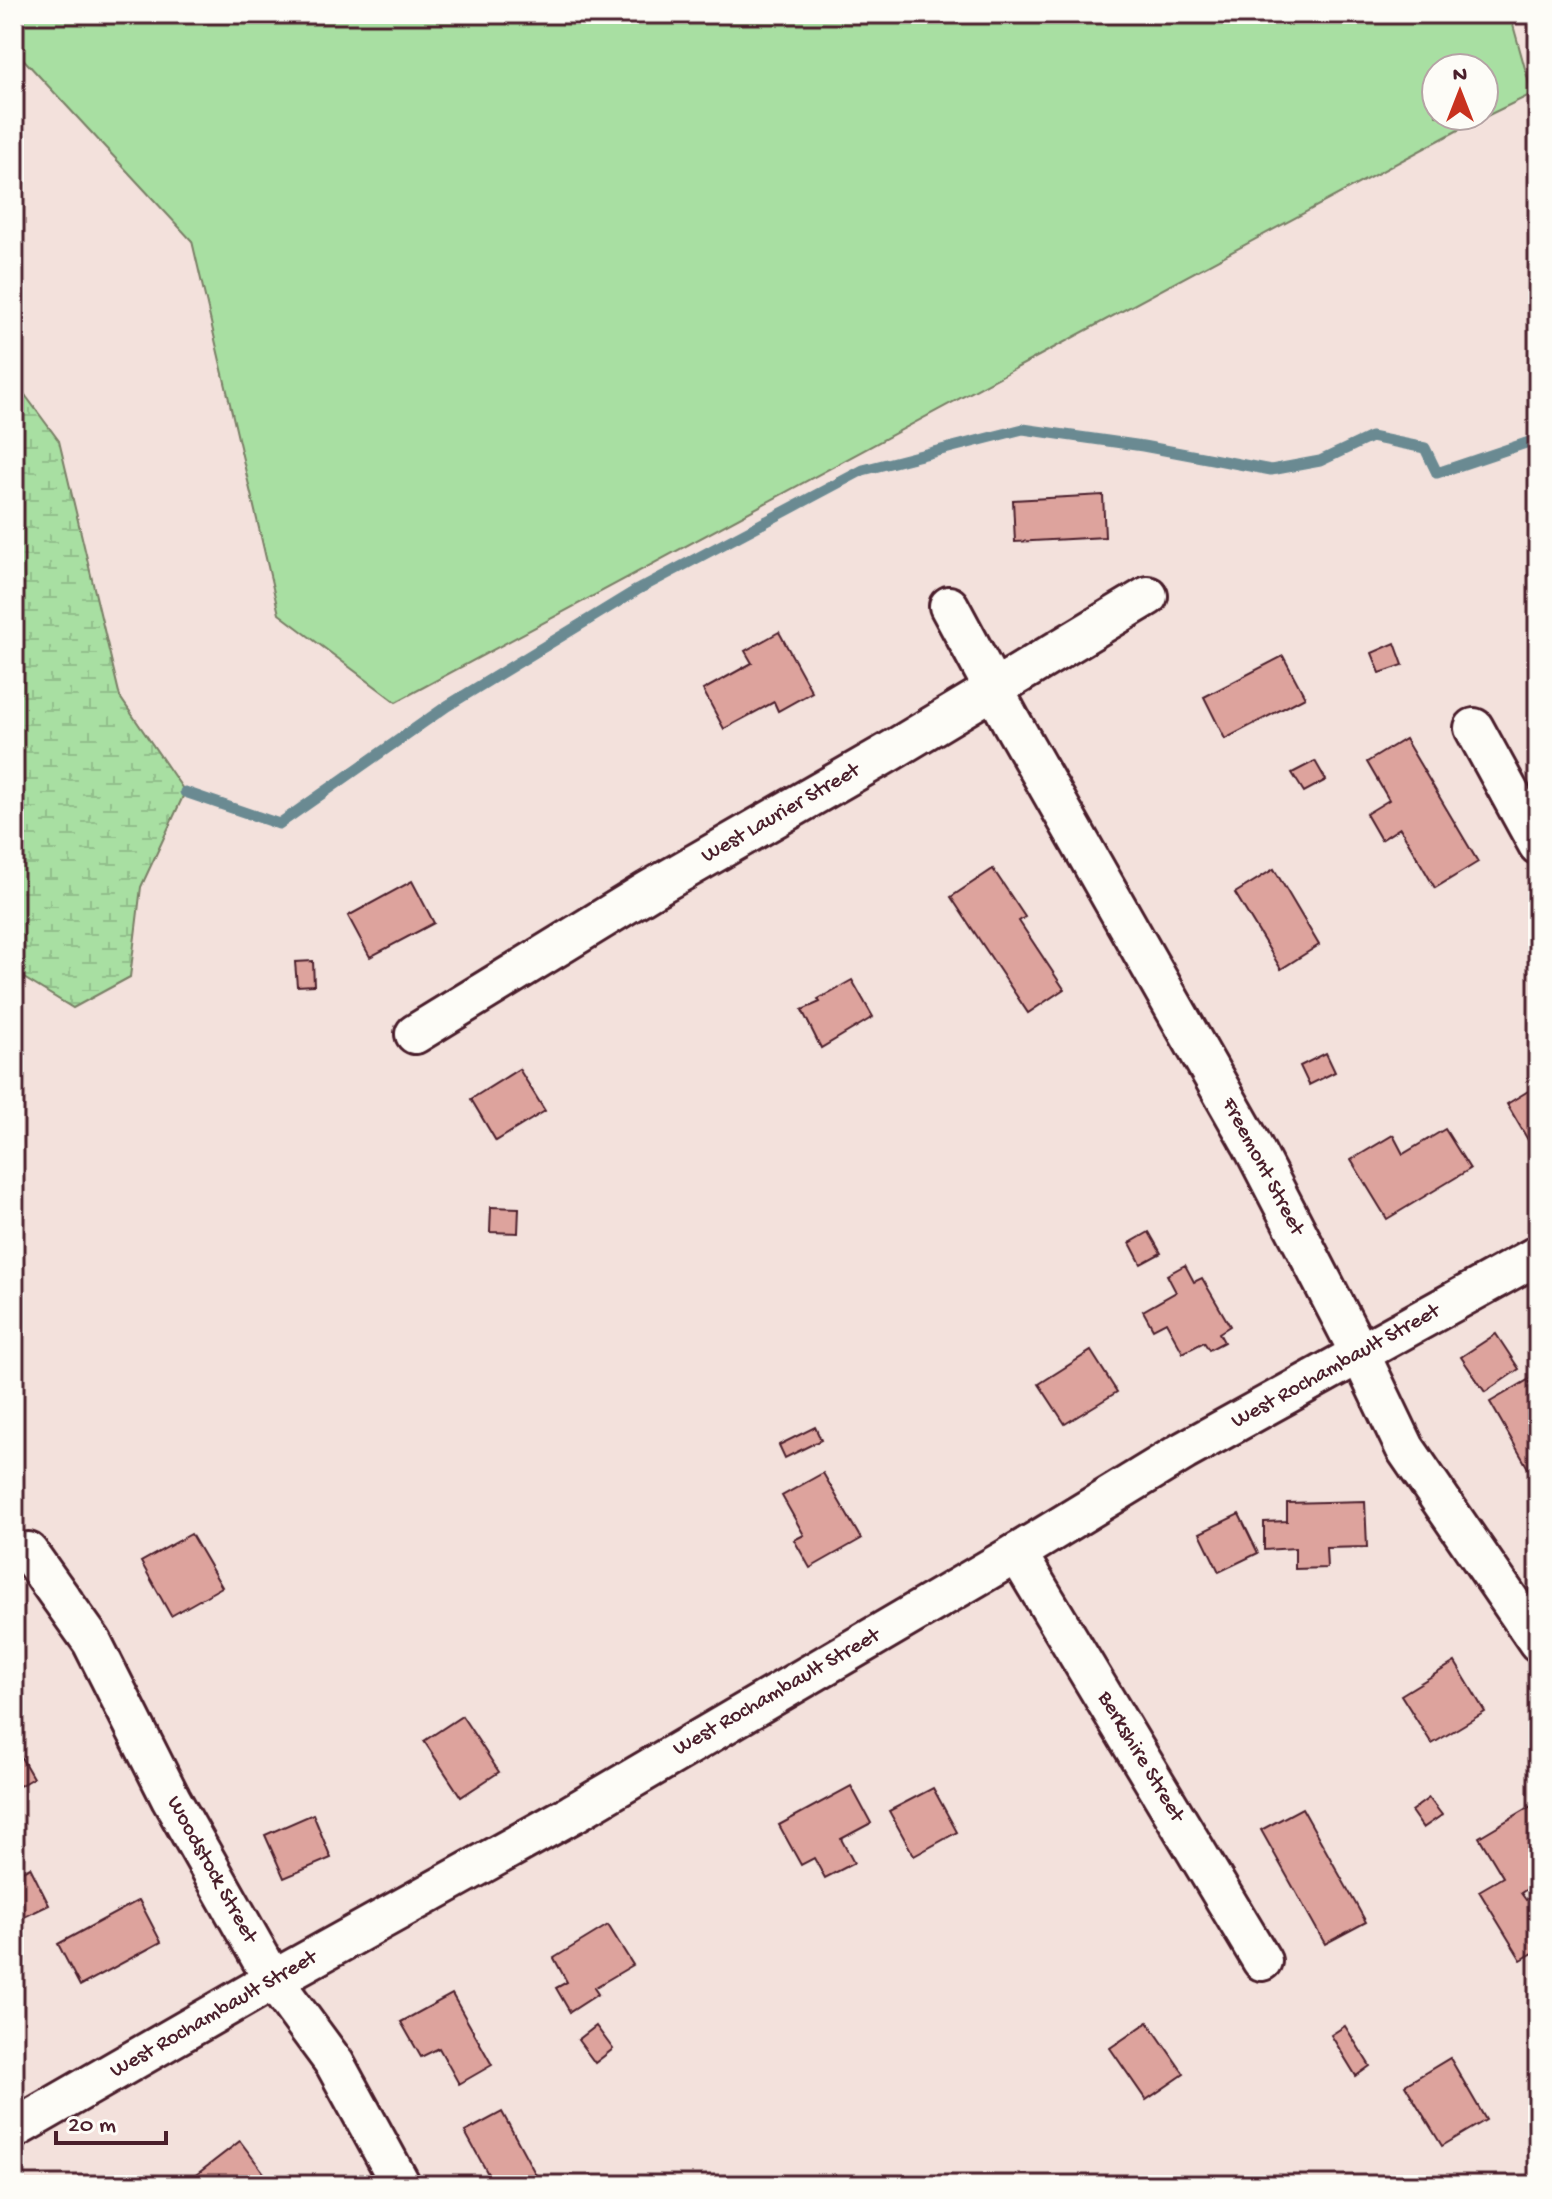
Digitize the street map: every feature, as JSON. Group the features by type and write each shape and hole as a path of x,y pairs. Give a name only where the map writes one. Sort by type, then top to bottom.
{"street":[{"name":"West Laurier Street","path":"415,1034 648,891 891,751 1148,596"},
{"name":"Freemont Street","path":"949,606 1251,1143 1405,1448 1538,1642"},
{"path":"1474,728 1538,845"},
{"name":"West Rochambault Street","path":"14,2129 273,1980 572,1814 1017,1553 1184,1451 1538,1255"},
{"name":"Woodstock Street","path":"28,1552 92,1642 171,1799 273,1980 335,2064 401,2185"},
{"name":"Berkshire Street","path":"1017,1553 1262,1961"}],"green space":[{"path":"14,14 1510,14 1532,94 1500,110 1500,52 1420,52 1420,132 1455,132 396,702 279,614 192,241 14,49"},
{"path":"14,380 59,441 120,697 185,792 141,887 130,977 73,1008 14,972"}],"building":[{"path":"1103,495 1105,537 1015,542 1013,500"},
{"path":"779,632 812,692 778,711 774,702 724,729 703,690 752,663 745,651"},
{"path":"1395,643 1403,665 1380,673 1372,653"},
{"path":"1283,656 1305,697 1225,739 1204,697"},
{"path":"1405,739 1478,862 1435,888 1400,828 1381,840 1366,814 1389,800 1367,762"},
{"path":"1315,761 1326,780 1304,792 1292,773"},
{"path":"993,869 1025,917 1019,921 1064,989 1028,1013 951,897"},
{"path":"1274,869 1319,945 1281,969 1235,893"},
{"path":"412,881 434,923 370,957 348,916"},
{"path":"313,961 314,985 297,986 295,962"},
{"path":"852,980 873,1017 821,1048 802,1010 820,1002 818,999"},
{"path":"1326,1053 1335,1072 1309,1085 1300,1066"},
{"path":"519,1069 545,1111 496,1141 471,1099"},
{"path":"1538,1085 1538,1157 1507,1104"},
{"path":"1445,1129 1470,1169 1387,1219 1351,1160 1393,1135 1403,1154"},
{"path":"491,1207 519,1208 518,1233 490,1232"},
{"path":"1149,1232 1161,1253 1141,1264 1130,1243"},
{"path":"1185,1265 1194,1282 1202,1278 1230,1326 1219,1333 1224,1342 1209,1350 1204,1342 1183,1353 1166,1322 1153,1329 1143,1311 1176,1292 1167,1275"},
{"path":"1496,1334 1519,1369 1485,1392 1461,1357"},
{"path":"1091,1351 1117,1392 1065,1424 1039,1384"},
{"path":"1528,1380 1538,1398 1538,1465 1529,1470 1490,1402"},
{"path":"815,1427 821,1440 785,1458 779,1445"},
{"path":"823,1473 861,1539 810,1568 794,1540 804,1535 782,1496"},
{"path":"1365,1501 1367,1547 1326,1548 1327,1568 1295,1569 1295,1548 1264,1550 1264,1522 1287,1521 1287,1503"},
{"path":"1239,1514 1258,1553 1219,1572 1200,1533"},
{"path":"191,1534 222,1587 171,1616 141,1562"},
{"path":"1455,1662 1485,1712 1432,1744 1401,1695"},
{"path":"462,1716 499,1772 461,1797 424,1741"},
{"path":"14,1745 33,1778 14,1789"},
{"path":"851,1786 871,1823 841,1839 854,1863 825,1878 814,1858 801,1865 779,1825"},
{"path":"933,1788 957,1832 914,1856 889,1811"},
{"path":"1429,1798 1442,1815 1423,1828 1411,1811"},
{"path":"1538,1802 1538,1882 1521,1893 1526,1900 1538,1893 1538,1950 1521,1960 1479,1891 1503,1877 1479,1837"},
{"path":"1302,1808 1366,1922 1325,1944 1261,1830"},
{"path":"313,1814 331,1858 284,1878 265,1835"},
{"path":"30,1867 49,1905 14,1922 14,1875"},
{"path":"139,1900 161,1942 80,1986 58,1944"},
{"path":"608,1925 633,1965 594,1988 598,1994 570,2012 556,1988 567,1982 554,1958"},
{"path":"452,1994 492,2065 459,2084 439,2048 421,2057 401,2022"},
{"path":"1148,2022 1184,2074 1146,2100 1110,2048"},
{"path":"596,2026 613,2049 595,2063 578,2040"},
{"path":"1345,2026 1370,2066 1356,2076 1331,2035"},
{"path":"1450,2058 1486,2120 1442,2146 1405,2085"},
{"path":"502,2112 536,2175 518,2185 494,2185 465,2132"},
{"path":"240,2141 270,2181 265,2185 183,2185"},
{"path":"289,2174 298,2185 274,2185"}],"waterway":[{"path":"185,792 279,824 447,706 637,590 863,470 1023,429 1143,446 1271,470 1320,461 1371,437 1425,448 1437,473 1538,439"}]}
